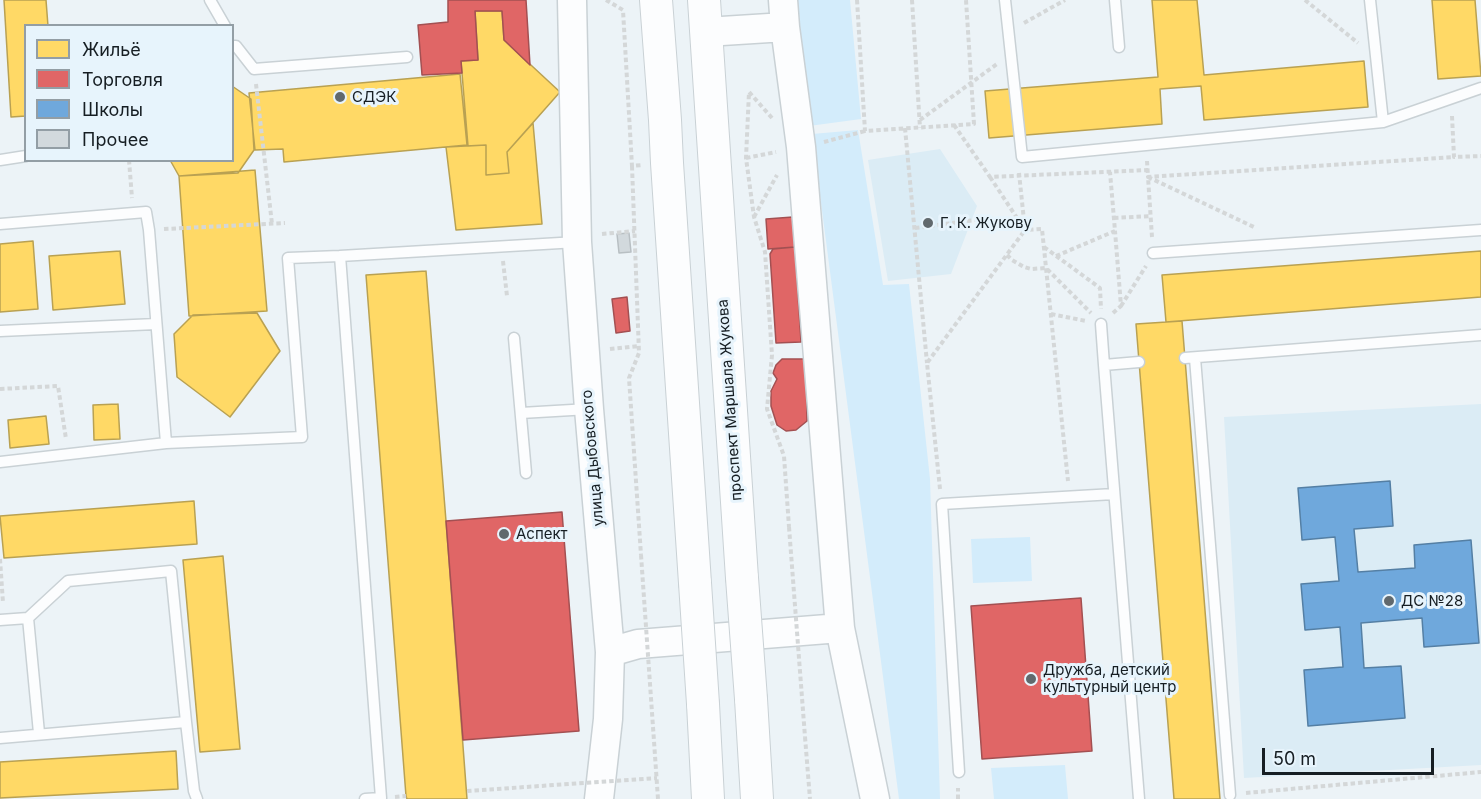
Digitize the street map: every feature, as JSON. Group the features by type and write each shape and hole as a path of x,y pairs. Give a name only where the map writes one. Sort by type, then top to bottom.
{"main road":[{"path":"656,0 708,799"},
{"name":"проспект Маршала Жукова","path":"704,0 757,799"}],"street":[{"name":"улица Дыбовского","path":"572,0 575,116 586,238 589,409 610,652 608,719 599,799"},
{"path":"706,32 784,14 801,147 840,628 875,799"},
{"path":"610,652 638,644 840,628"}],"lane":[{"path":"210,0 224,24"},
{"path":"1005,0 1022,157 1383,122 1481,88"},
{"path":"1115,0 1119,47"},
{"path":"1370,0 1383,122"},
{"path":"234,44 254,69 407,57"},
{"path":"0,160 24,156"},
{"path":"0,224 146,213 166,443"},
{"path":"1153,253 1481,230"},
{"path":"0,462 166,443 302,437 288,258 502,246 586,238"},
{"path":"340,256 381,798 365,799"},
{"path":"0,331 156,324"},
{"path":"1101,324 1139,799"},
{"path":"1230,795 1190,358 1481,335"},
{"path":"514,338 526,473"},
{"path":"1104,365 1139,362"},
{"path":"521,413 589,409"},
{"path":"959,772 942,504 1114,494"},
{"path":"2,620 28,618 68,581 171,571 186,722 197,799"},
{"path":"28,618 39,734"},
{"path":"0,738 186,722"}],"path":[{"path":"606,0 623,10 639,353 629,378 658,799"},
{"path":"856,0 865,131"},
{"path":"912,0 920,128"},
{"path":"818,143 865,131 974,124 966,0"},
{"path":"1008,33 1065,0"},
{"path":"1305,0 1377,59"},
{"path":"920,120 1011,54"},
{"path":"254,69 272,224"},
{"path":"778,126 749,92 746,158 754,217 765,252 772,355 767,409 784,456 810,799"},
{"path":"1450,98 1454,157"},
{"path":"905,128 942,504"},
{"path":"1101,324 1121,306 1153,253 1146,145"},
{"path":"1148,177 1481,156"},
{"path":"927,363 1025,230 1019,176 1022,157"},
{"path":"129,162 133,213"},
{"path":"632,166 642,165"},
{"path":"754,217 779,172"},
{"path":"1110,172 1121,306"},
{"path":"990,177 1025,230"},
{"path":"1148,177 1289,244"},
{"path":"1114,218 1151,216"},
{"path":"915,228 990,218 1025,230 1042,229 1070,496"},
{"path":"149,230 285,223"},
{"path":"586,238 635,231"},
{"path":"1056,256 1115,231"},
{"path":"502,246 507,296"},
{"path":"1044,247 1100,288 1101,324"},
{"path":"1007,255 1024,267 1046,268 1101,324"},
{"path":"1051,314 1101,324"},
{"path":"0,389 58,386 69,454"},
{"path":"0,559 2,620"},
{"path":"1230,795 1481,772"},
{"path":"467,791 657,778"}],"shaded area":[{"path":"793,0 850,0 861,119 809,126"},
{"path":"858,130 883,285 909,284 930,479 940,799 899,799 812,134"},
{"path":"940,149 977,206 951,274 888,281 868,160"},
{"path":"1481,404 1481,765 1244,778 1224,417"},
{"path":"1030,537 1032,581 973,583 971,539"},
{"path":"1065,765 1068,799 994,799 991,768"}],"building: Жильё":[{"path":"4,0 46,0 48,24 24,24 24,116 11,117"},
{"path":"1152,0 1197,0 1204,75 1364,61 1368,107 1204,120 1201,86 1160,89 1162,124 989,138 985,91 1158,77"},
{"path":"1432,0 1475,0 1481,76 1438,79"},
{"path":"475,11 502,11 504,40 560,92 507,152 509,173 486,175 486,145 468,146 461,61 478,60"},
{"path":"460,74 467,145 284,162 283,149 255,150 249,93"},
{"path":"234,87 251,99 254,150 238,173 179,176 171,162 234,162"},
{"path":"533,123 542,224 456,230 446,147 486,145 486,175 509,173 507,152"},
{"path":"255,170 267,311 189,316 179,176"},
{"path":"33,241 38,309 0,312 0,244"},
{"path":"120,251 125,304 53,310 49,256"},
{"path":"1481,251 1481,297 1166,322 1162,275"},
{"path":"426,271 467,799 407,799 406,796 366,275"},
{"path":"257,313 280,351 230,417 177,377 174,334 193,315"},
{"path":"1182,321 1220,799 1174,799 1136,324"},
{"path":"118,404 120,439 94,440 93,405"},
{"path":"46,416 49,444 10,448 8,420"},
{"path":"194,501 197,544 4,558 0,516"},
{"path":"223,556 240,749 200,752 183,560"},
{"path":"176,751 178,789 0,798 0,762"}],"building: Торговля":[{"path":"448,0 526,0 530,65 504,40 502,11 475,11 478,60 461,61 462,73 422,75 418,25 448,22"},
{"path":"793,217 795,247 768,249 766,219"},
{"path":"795,247 801,342 776,343 770,254 773,249"},
{"path":"627,297 630,331 616,333 612,299"},
{"path":"782,359 806,359 807,421 796,430 786,431 777,425 771,406 771,391 777,379 773,373 776,365"},
{"path":"562,512 579,731 463,740 446,521"},
{"name":"Дружба, детский культурный центр","path":"1081,598 1092,751 982,759 971,606"}],"building: Школы":[{"name":"ДС №28","path":"1390,481 1393,526 1354,529 1358,572 1415,568 1414,545 1471,540 1479,643 1424,647 1422,618 1361,623 1364,668 1401,666 1405,718 1308,726 1304,670 1343,667 1340,627 1305,630 1301,584 1339,581 1335,537 1302,540 1298,488"}],"building: Прочее":[{"path":"629,233 631,252 619,253 617,234"}],"place":[{"name":"СДЭК","path":"340,97"},
{"name":"Г. К. Жукову","path":"928,223"},
{"name":"Аспект","path":"504,534"},
{"name":"ДС №28","path":"1389,601"},
{"name":"Дружба, детский культурный центр","path":"1031,679"}]}
